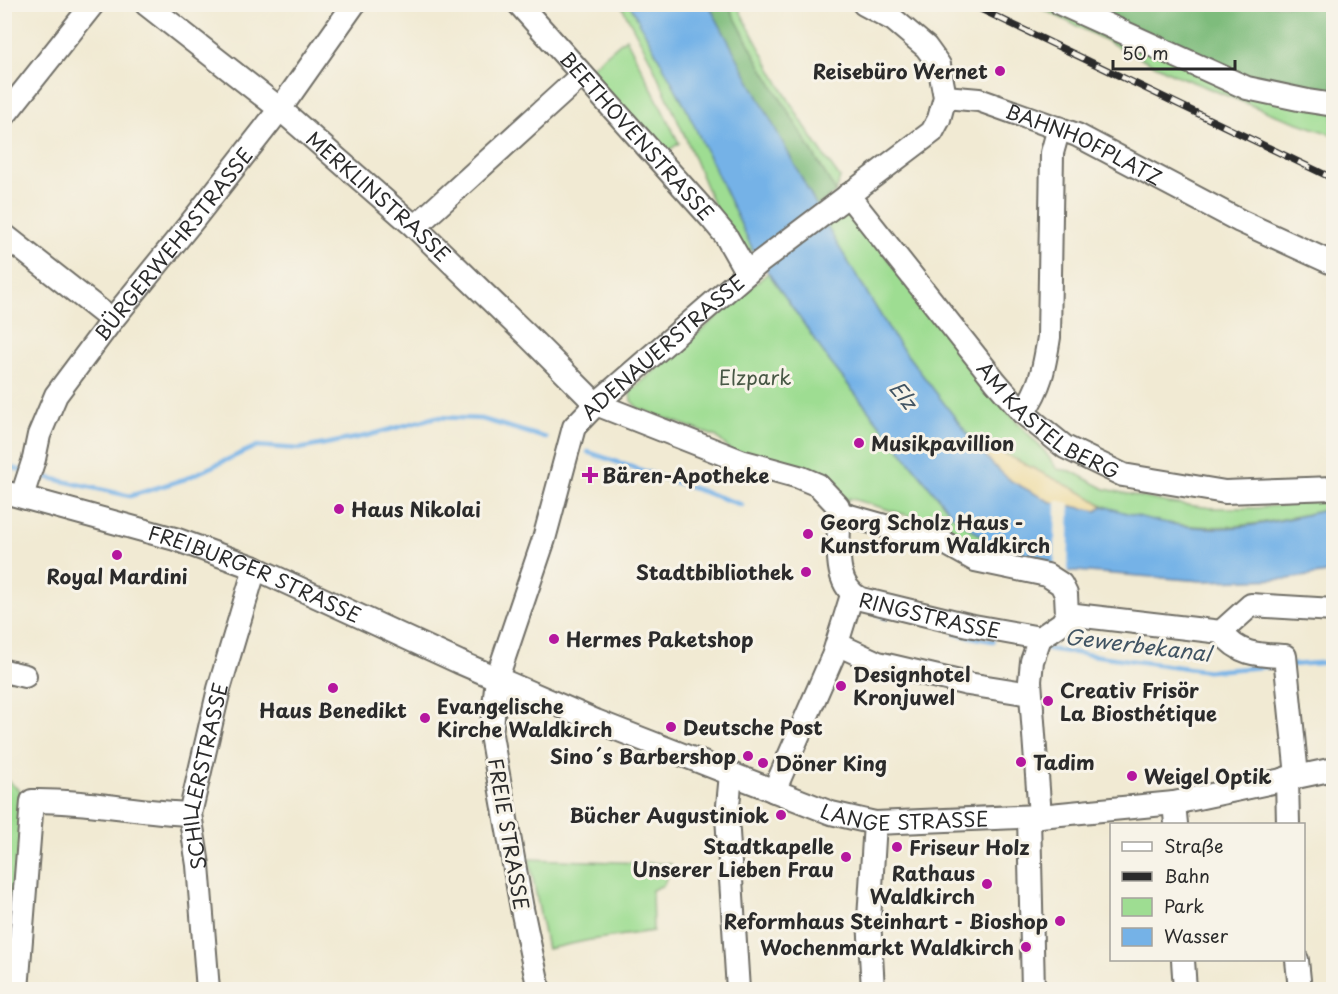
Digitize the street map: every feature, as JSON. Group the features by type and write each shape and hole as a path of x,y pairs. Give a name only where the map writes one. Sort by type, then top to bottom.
{"street":[{"path":"4,116 93,4"},
{"name":"MERKLINSTRASSE","path":"146,4 280,109 415,227 596,404"},
{"name":"BÜRGERWEHRSTRASSE","path":"18,491 34,459 39,435 57,395 112,320 280,109 354,4"},
{"name":"BEETHOVENSTRASSE","path":"519,4 753,267"},
{"path":"864,4 894,20 926,47 939,65 945,97"},
{"path":"1060,4 1247,88 1308,102 1334,105"},
{"path":"415,227 582,75"},
{"name":"BAHNHOFPLATZ","path":"945,97 979,100 1059,128 1240,220 1334,264"},
{"name":"ADENAUERSTRASSE","path":"497,678 544,539 574,427 596,404 753,267 932,132 939,119 945,97"},
{"path":"1023,413 1036,393 1045,366 1049,337 1052,153 1059,128"},
{"name":"AM KASTELBERG","path":"845,197 1023,413 1065,447 1123,475 1225,492 1334,489"},
{"path":"4,235 112,320"},
{"path":"596,404 741,461 799,477 818,485 838,506 834,576 852,595"},
{"name":"FREIBURGER STRASSE","path":"18,491 175,539 255,568 497,678"},
{"path":"839,513 945,543 975,560 1047,575 1061,584 1066,594 1067,614 1062,623 1040,638 1032,661 1030,694 1034,816 1033,990"},
{"name":"SCHILLERSTRASSE","path":"208,990 198,865 190,814 219,689 255,568"},
{"name":"RINGSTRASSE","path":"774,791 835,650 852,595 968,626 1040,638"},
{"path":"1221,632 1251,605 1334,610"},
{"path":"1067,614 1221,632 1230,644 1254,655 1285,656 1292,777 1288,823"},
{"path":"835,650 878,663 968,684 1030,694"},
{"name":"LANGE STRASSE","path":"497,678 596,721 831,813 875,823 1034,816 1175,814 1292,777 1334,769"},
{"name":"FREIE STRASSE","path":"497,678 491,735 539,990"},
{"path":"731,774 726,816 738,990"},
{"path":"17,990 32,801 70,802 190,814"},
{"path":"873,990 869,919 875,823"},
{"path":"1183,961 1185,990"},
{"path":"1297,961 1300,990"}],"green space":[{"path":"621,5 630,5 686,108 754,252 746,249 720,220 649,57"},
{"path":"709,5 728,5 759,63 836,192 816,207"},
{"path":"728,5 737,5 785,94 811,137 840,178 836,192 759,63"},
{"path":"1035,5 1077,5 1333,98 1333,135 1173,74"},
{"path":"1077,5 1333,5 1333,98 1248,83"},
{"path":"626,38 679,143 664,154 588,70"},
{"path":"848,207 996,399 1045,452 1057,469 1071,471 1105,489 1169,503 1212,508 1256,508 1333,499 1333,508 1241,526 1172,524 1124,513 1102,504 969,436 895,339 825,224"},
{"name":"Elzpark","path":"769,272 830,362 953,516 998,548 945,530 944,526 849,498 841,511 817,477 741,461 717,437 638,408 631,401 630,392"},
{"path":"4,778 18,789 22,797 25,797 16,989 5,989"},
{"path":"529,859 671,864 664,885 652,890 653,931 547,949"}],"sand":[{"path":"969,436 1088,496 1103,506 1097,511 1050,502 1011,481 993,465"}],"water":[{"name":"Elz","path":"630,5 709,5 836,242 895,339 969,436 993,465 1011,481 1050,502 1097,511 1103,506 1148,519 1194,527 1225,528 1253,525 1333,508 1333,572 1288,579 1202,581 1076,571 1052,573 1013,558 953,516 830,362 754,252 686,108"}],"pier":[{"path":"1056,500 1070,503 1068,572 1054,573"}],"waterway":[{"name":"Gewerbekanal","path":"36,475 130,496 185,479 257,446 299,449 366,436 436,417 482,419 546,438"},
{"name":"Gewerbekanal","path":"588,452 742,505"},
{"name":"Gewerbekanal","path":"4,465 23,471"},
{"name":"Gewerbekanal","path":"875,612 886,618"},
{"name":"Gewerbekanal","path":"955,634 993,641"},
{"name":"Gewerbekanal","path":"1047,649 1209,671 1277,666"},
{"name":"Gewerbekanal","path":"1291,665 1334,662"}],"railway":[{"path":"970,4 1334,179"}],"place":[{"name":"Reisebüro Wernet","path":"1000,71"},
{"name":"Musikpavillion","path":"859,443"},
{"name":"Bären-Apotheke","path":"590,475"},
{"name":"Haus Nikolai","path":"339,509"},
{"name":"Georg Scholz Haus - Kunstforum Waldkirch","path":"808,534"},
{"name":"Royal Mardini","path":"117,555"},
{"name":"Stadtbibliothek","path":"806,572"},
{"name":"Hermes Paketshop","path":"554,639"},
{"name":"Designhotel Kronjuwel","path":"841,686"},
{"name":"Haus Benedikt","path":"333,688"},
{"name":"Creativ Frisör La Biosthétique","path":"1048,701"},
{"name":"Evangelische Kirche Waldkirch","path":"425,718"},
{"name":"Deutsche Post","path":"671,727"},
{"name":"Sino´s Barbershop","path":"748,756"},
{"name":"Tadim","path":"1021,762"},
{"name":"Döner King","path":"763,763"},
{"name":"Weigel Optik","path":"1132,776"},
{"name":"Bücher Augustiniok","path":"781,815"},
{"name":"Friseur Holz","path":"897,847"},
{"name":"Stadtkapelle Unserer Lieben Frau","path":"846,857"},
{"name":"Rathaus Waldkirch","path":"987,884"},
{"name":"Reformhaus Steinhart - Bioshop","path":"1060,921"},
{"name":"Wochenmarkt Waldkirch","path":"1026,947"}]}
